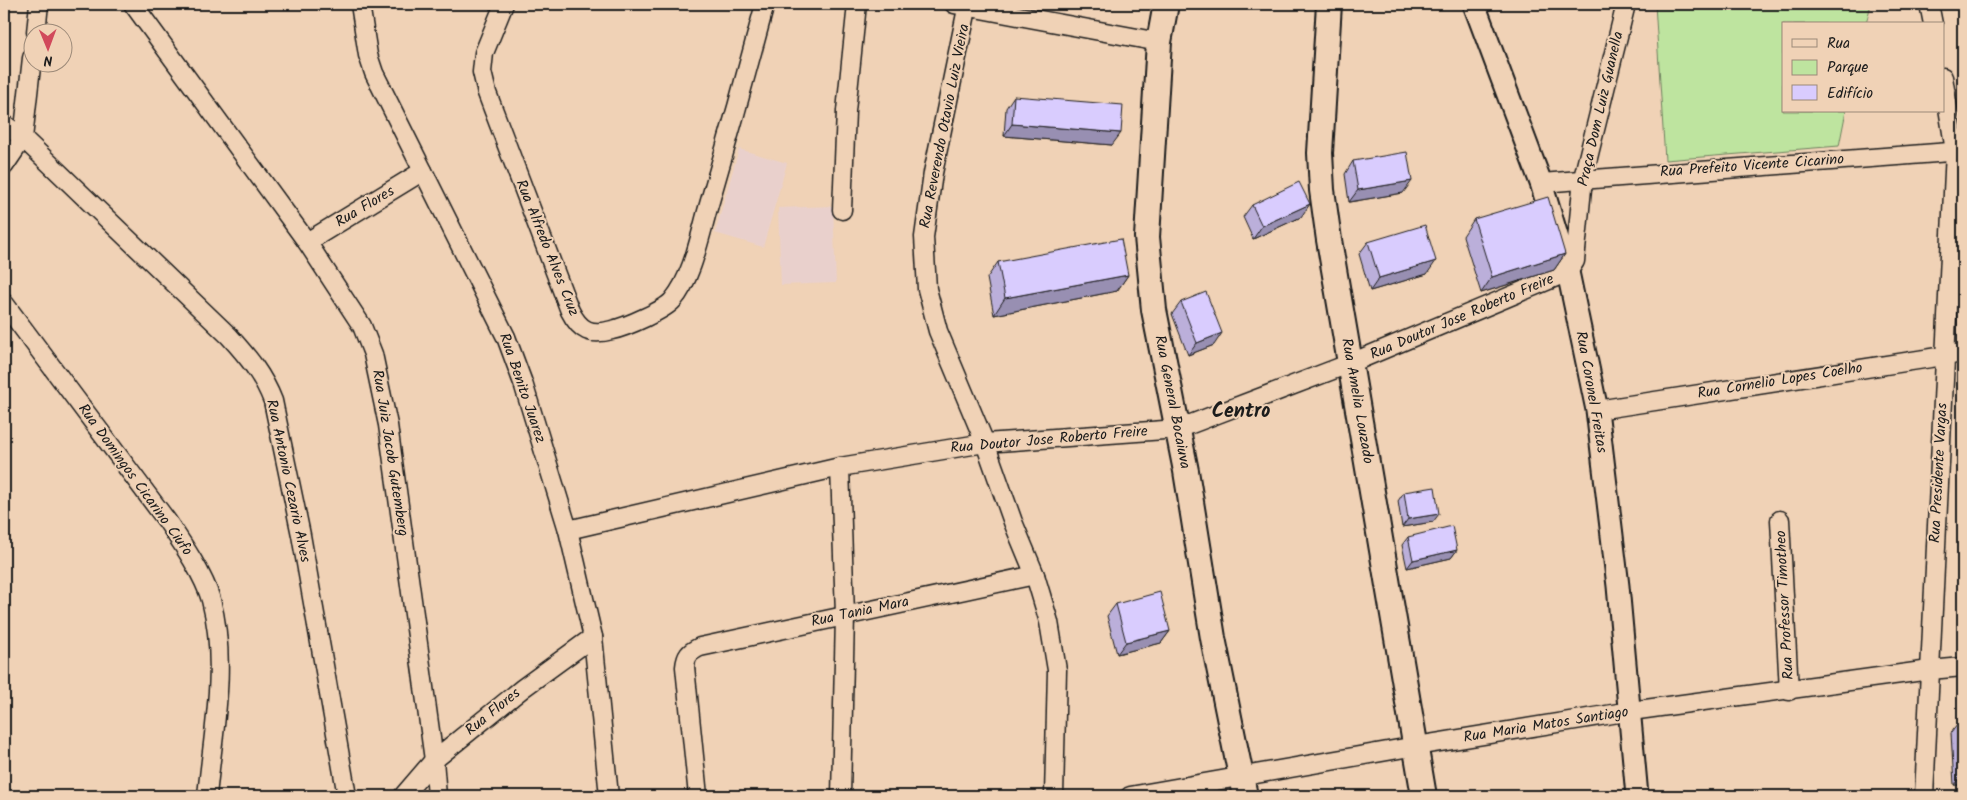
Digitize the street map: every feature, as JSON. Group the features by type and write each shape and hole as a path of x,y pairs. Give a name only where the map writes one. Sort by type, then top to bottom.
{"main road":[{"name":"Rua General Bocaiuva","path":"1166,4 1159,42 1147,237 1154,310 1178,429 1213,638 1243,786"},
{"name":"Rua Amelia Louzado","path":"1329,4 1320,152 1322,190 1424,796"}],"street":[{"path":"37,22 39,4"},
{"name":"Rua Juiz Jacob Gutemberg","path":"133,4 307,242 362,326 373,354 388,424 434,760 437,796"},
{"name":"Rua Benito Juarez","path":"360,4 368,56 374,73 506,337 514,358 568,530 593,637 609,796"},
{"name":"Rua Alfredo Alves Cruz","path":"504,4 484,53 482,72 487,93 570,311 575,321 588,332 598,333 614,330 657,311 672,301 683,284 694,254 738,104 765,4"},
{"path":"842,210 845,130 857,4"},
{"name":"Rua Coronel Freitas","path":"1477,4 1541,182 1568,272 1597,410 1631,711 1637,796"},
{"name":"Praça Dom Luiz Guanella","path":"1568,272 1575,261 1583,178 1626,4"},
{"path":"1929,4 1933,22"},
{"path":"963,5 1159,42"},
{"name":"Rua Reverendo Otavio Luiz Vieira","path":"963,5 933,173 924,237 927,289 938,331 985,443 1013,522 1035,575 1049,622 1056,670 1054,796"},
{"path":"4,166 22,138 30,72"},
{"name":"Rua Presidente Vargas","path":"1924,796 1944,355 1959,151 1944,82"},
{"name":"Rua Antonio Cezario Alves","path":"4,124 22,138 229,336 255,365 266,383 273,401 301,535 347,796"},
{"name":"Rua Prefeito Vicente Cicarino","path":"1541,182 1959,151"},
{"name":"Rua Flores","path":"307,242 423,171"},
{"name":"Rua Doutor Jose Roberto Freire","path":"568,530 840,467 985,443 1178,429 1351,363 1568,272"},
{"name":"Rua Domingos Cicarino Ciufo","path":"4,303 167,521 190,555 211,598 219,644 218,690 207,796"},
{"name":"Rua Cornelio Lopes Coelho","path":"1597,410 1963,352"},
{"path":"840,467 845,615 841,796"},
{"name":"Rua Professor Timotheo","path":"1780,520 1789,690"},
{"name":"Rua Tania Mara","path":"698,796 685,667 687,655 700,647 1035,575"},
{"name":"Rua Flores","path":"403,796 434,760 523,688 593,637"},
{"name":"Rua Maria Matos Santiago","path":"1130,796 1243,786 1416,746 1631,711 1963,667"}],"shaded area":[{"path":"739,149 787,163 763,247 715,233"},
{"path":"833,206 836,283 781,285 778,208"}],"green space":[{"path":"1655,4 1871,4 1866,22 1782,22 1782,112 1846,112 1839,146 1665,160"}],"building":[{"path":"1014,96 1123,105 1121,133 1012,124"},
{"path":"1407,152 1412,181 1358,190 1353,161"},
{"path":"1299,182 1310,204 1262,226 1252,205"},
{"path":"1548,197 1565,254 1492,277 1474,219"},
{"path":"1425,225 1436,261 1379,278 1368,242"},
{"path":"1121,239 1128,275 1005,298 998,262"},
{"path":"1206,292 1222,333 1197,343 1181,302"},
{"path":"1435,487 1439,514 1408,519 1404,492"},
{"path":"1452,526 1457,550 1413,560 1408,537"},
{"path":"1160,592 1170,631 1126,642 1116,604"},
{"path":"1963,720 1963,773 1960,721"}],"district":[{"name":"Centro","path":"1241,412"}]}
